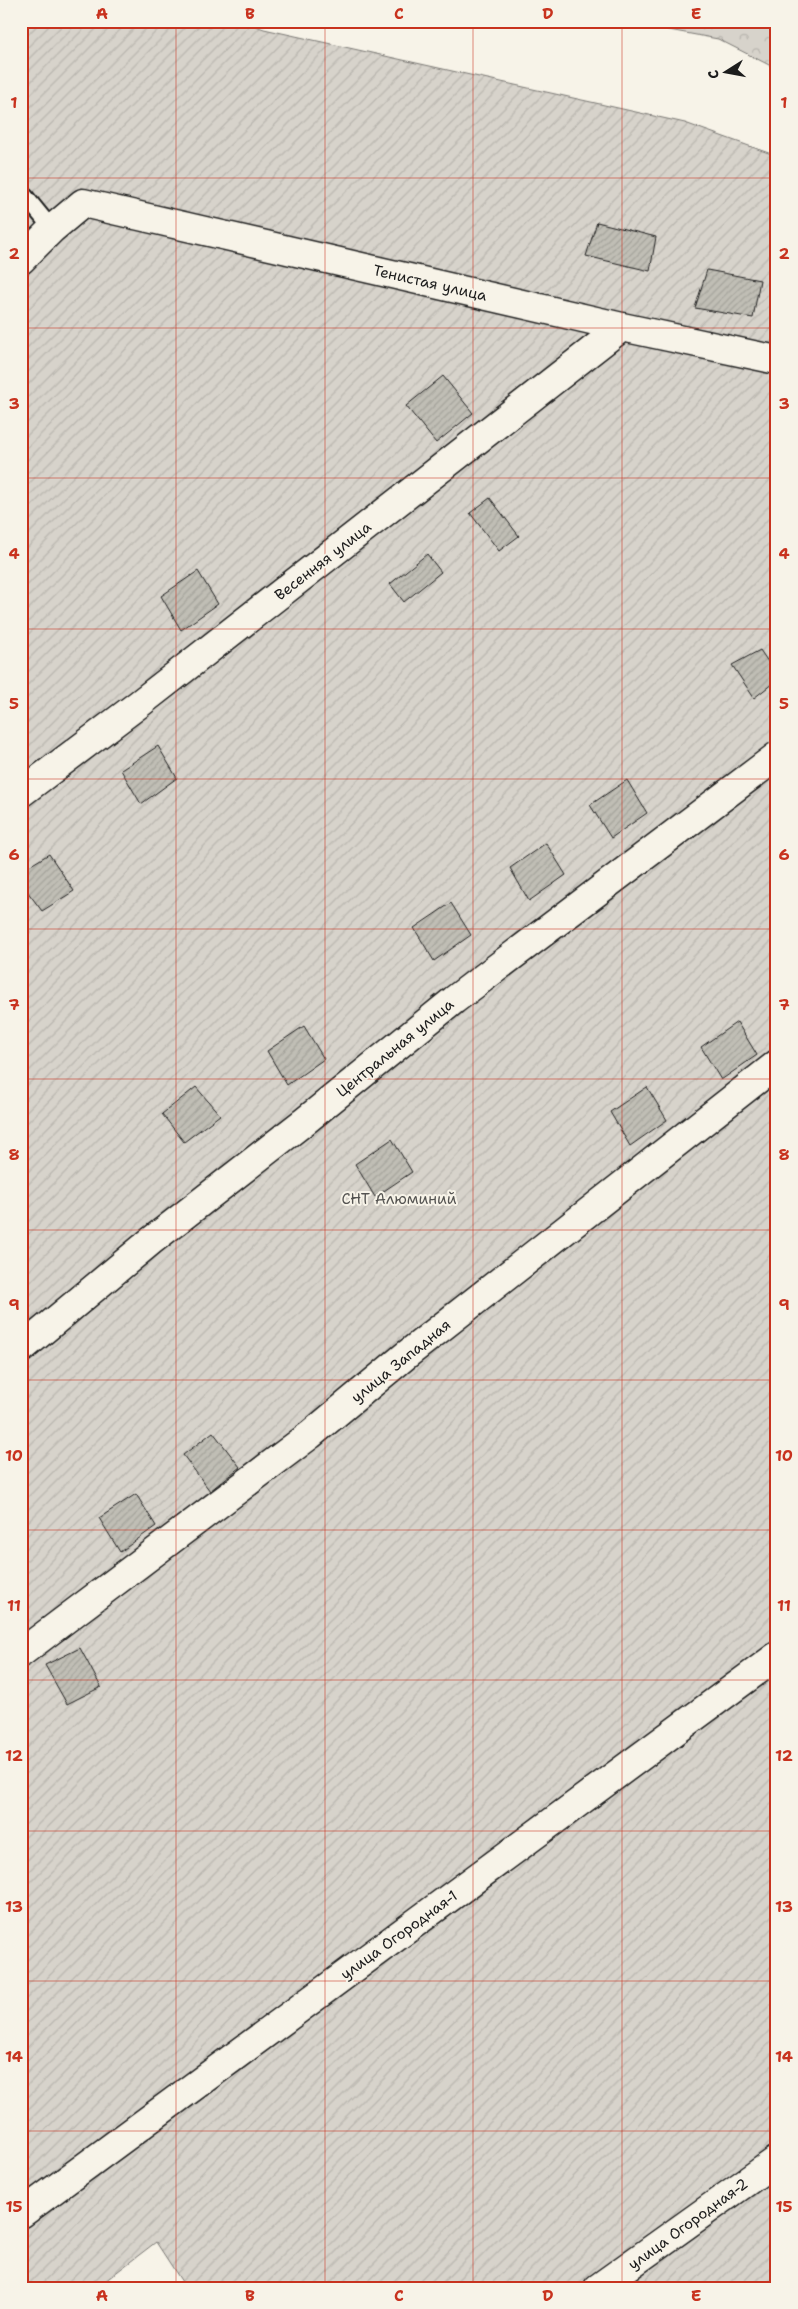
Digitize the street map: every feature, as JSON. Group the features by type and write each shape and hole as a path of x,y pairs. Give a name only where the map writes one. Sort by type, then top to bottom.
{"street":[{"name":"Тенистая улица","path":"52,229 83,203 622,327 777,360"},
{"path":"21,260 52,229"},
{"name":"Весенняя улица","path":"21,793 139,704 622,327"},
{"name":"Центральная улица","path":"21,1350 151,1241 305,1121 454,1000 777,756"},
{"name":"улица Западная","path":"21,1653 310,1435 405,1356 777,1064"},
{"name":"улица Огородная-1","path":"21,2214 777,1656"},
{"name":"улица Огородная-2","path":"598,2288 777,2160"}],"lane":[{"path":"21,191 52,229"}],"green space":[{"name":"СНТ Алюминий","path":"21,21 243,21 264,29 685,123 777,156 777,2288 186,2288 156,2242 96,2288 21,2288"},
{"path":"620,21 777,21 777,69 718,39"}],"building":[{"path":"597,222 656,237 650,271 586,256"},
{"path":"707,270 760,280 753,318 695,308"},
{"path":"443,376 473,413 436,443 406,406"},
{"path":"490,498 519,536 499,551 470,513"},
{"path":"427,554 441,572 404,602 390,584"},
{"path":"198,571 218,604 181,630 161,596"},
{"path":"760,650 777,675 777,680 754,698 732,665"},
{"path":"158,746 177,778 141,804 121,770"},
{"path":"627,780 647,813 611,838 590,805"},
{"path":"546,843 566,875 529,901 510,868"},
{"path":"49,854 74,891 42,911 21,883 21,871"},
{"path":"451,903 471,935 434,961 414,928"},
{"path":"737,1022 757,1055 721,1080 701,1047"},
{"path":"304,1026 324,1059 287,1085 267,1051"},
{"path":"196,1087 220,1115 184,1142 162,1114"},
{"path":"647,1087 667,1120 630,1146 610,1112"},
{"path":"392,1139 412,1172 375,1197 355,1164"},
{"path":"213,1432 240,1467 210,1491 183,1455"},
{"path":"136,1494 156,1526 120,1552 99,1518"},
{"path":"80,1648 101,1687 67,1704 45,1665"}]}
